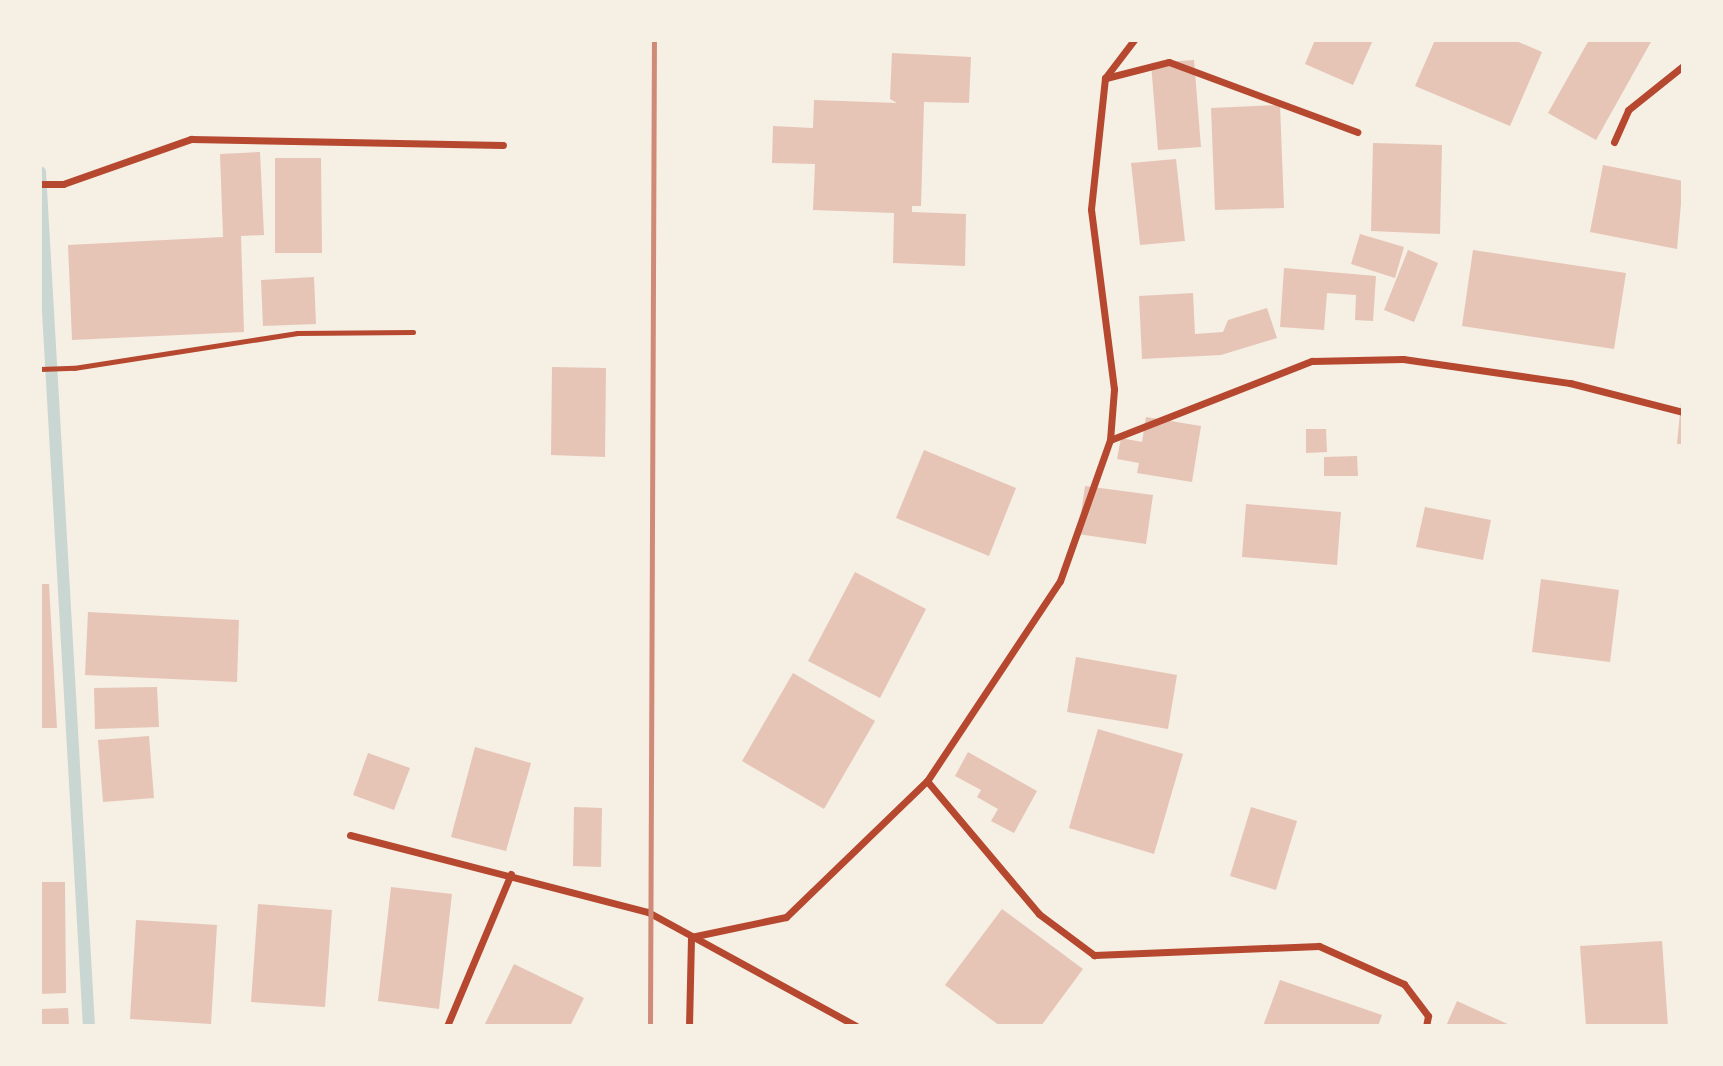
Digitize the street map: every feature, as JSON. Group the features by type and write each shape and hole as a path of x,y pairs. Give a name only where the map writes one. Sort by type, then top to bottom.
{"street":[{"path":"691,937 786,917 927,781 1060,581 1110,440 1114,389 1091,209 1105,78 1134,40"},
{"path":"1105,78 1169,62 1357,132"},
{"path":"1614,142 1628,110 1683,66"},
{"path":"40,184 63,184 191,139 503,145"},
{"path":"1110,440 1312,361 1429,363 1570,383 1683,412"},
{"path":"927,781 1039,914 1094,955 1319,946 1404,984 1428,1016 1426,1026"},
{"path":"350,835 511,874 648,912 856,1026"},
{"path":"447,1026 511,874"},
{"path":"689,1026 691,937"}],"path":[{"path":"40,369 74,368 297,333 413,332"}],"building":[{"path":"1315,40 1373,40 1353,85 1305,64"},
{"path":"1435,40 1514,40 1542,52 1510,126 1415,86"},
{"path":"1589,40 1652,40 1596,140 1548,113"},
{"path":"892,53 971,57 969,103 924,102 921,206 912,206 912,212 966,214 965,266 893,263 894,213 813,210 815,164 772,163 773,126 813,128 814,100 897,103 890,99"},
{"path":"1194,60 1201,147 1158,150 1151,63"},
{"path":"1280,105 1284,208 1215,210 1211,108"},
{"path":"1373,143 1442,145 1440,234 1371,231"},
{"path":"260,152 264,235 241,236 244,332 72,340 68,245 223,237 220,154"},
{"path":"275,158 321,158 322,253 275,253"},
{"path":"1176,159 1185,241 1140,245 1131,163"},
{"path":"1603,165 1683,181 1677,249 1590,232"},
{"path":"1360,234 1404,247 1395,278 1351,264"},
{"path":"1408,250 1438,263 1414,322 1384,310"},
{"path":"1473,250 1626,273 1614,349 1462,326"},
{"path":"1284,268 1376,276 1373,321 1355,320 1356,295 1327,293 1324,330 1280,327"},
{"path":"314,277 316,324 263,326 261,280"},
{"path":"1193,293 1195,334 1223,332 1228,320 1267,308 1277,338 1221,355 1142,359 1139,296"},
{"path":"552,367 606,368 605,457 551,455"},
{"path":"1681,403 1683,444 1677,444"},
{"path":"1146,417 1201,426 1192,482 1137,473 1139,463 1117,459 1121,438 1142,442"},
{"path":"1306,429 1326,429 1327,452 1306,453"},
{"path":"924,450 1016,488 989,556 896,518"},
{"path":"1357,456 1358,476 1324,476 1324,457"},
{"path":"1085,486 1153,495 1146,544 1078,534"},
{"path":"1246,504 1341,512 1337,565 1242,557"},
{"path":"1425,507 1491,520 1483,560 1416,547"},
{"path":"855,572 926,609 880,698 808,661"},
{"path":"1541,579 1619,590 1610,662 1532,652"},
{"path":"40,584 49,584 57,728 40,728"},
{"path":"88,612 239,620 237,682 85,675"},
{"path":"1076,657 1177,675 1168,729 1067,712"},
{"path":"793,673 875,721 824,809 742,761"},
{"path":"157,687 159,727 95,729 94,688"},
{"path":"1098,729 1183,754 1154,854 1069,828"},
{"path":"149,736 154,798 103,802 98,740"},
{"path":"475,747 531,763 506,851 451,837"},
{"path":"968,752 1037,791 1014,833 991,821 998,809 977,797 981,790 955,776"},
{"path":"368,753 410,768 394,810 353,795"},
{"path":"574,807 602,808 601,867 573,866"},
{"path":"1251,807 1297,821 1276,890 1230,876"},
{"path":"40,882 65,882 66,993 40,994"},
{"path":"391,887 452,894 439,1009 378,1001"},
{"path":"258,904 332,910 325,1007 251,1002"},
{"path":"1002,909 1083,969 1041,1026 1000,1026 945,985"},
{"path":"136,920 217,925 211,1024 130,1019"},
{"path":"1662,941 1668,1026 1586,1026 1580,946"},
{"path":"514,964 584,998 570,1026 484,1026"},
{"path":"1280,980 1382,1015 1378,1026 1263,1026"},
{"path":"1457,1001 1512,1026 1446,1026"},
{"path":"68,1008 69,1026 40,1026 40,1009"}],"waterway":[{"path":"40,172 89,1026"}],"railway":[{"path":"650,1026 654,40"}]}
